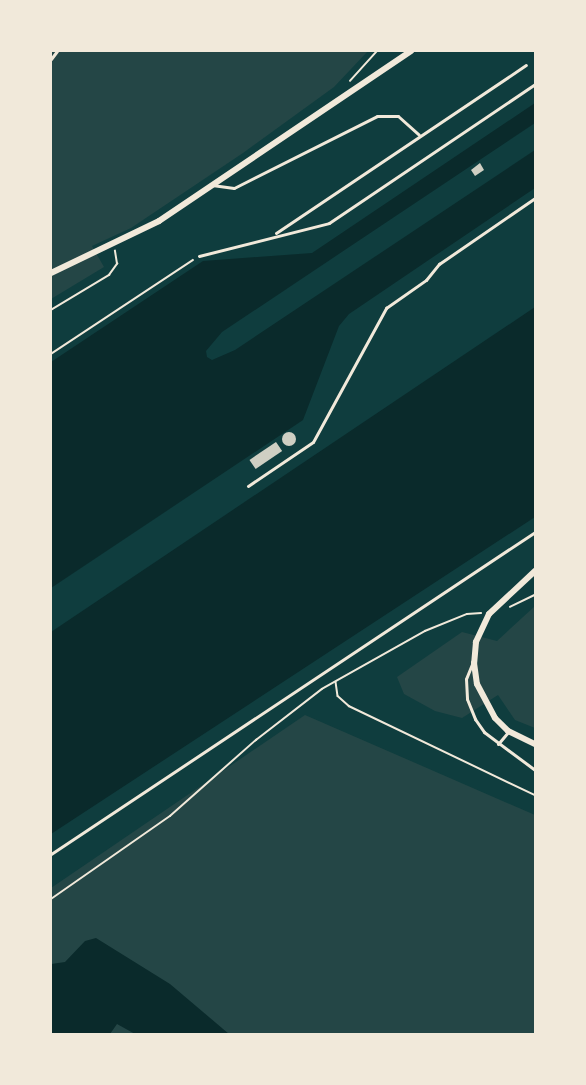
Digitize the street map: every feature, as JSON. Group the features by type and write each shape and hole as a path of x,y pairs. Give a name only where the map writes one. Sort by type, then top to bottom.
{"street":[{"path":"51,273 159,220 411,51"},
{"path":"535,571 498,603 489,614 476,642 474,663 485,704 508,731 535,744"}],"lane":[{"path":"51,59 57,51"},
{"path":"272,236 526,65"},
{"path":"199,256 329,223 535,84"},
{"path":"211,185 234,188 377,116 398,116 419,135"},
{"path":"248,486 313,442 386,308 426,280 439,264 535,198"},
{"path":"51,854 535,532"},
{"path":"474,663 467,670 467,699 484,732 535,771"},
{"path":"498,744 508,731"}],"path":[{"path":"348,93 351,78 377,51"},
{"path":"51,310 109,275 117,264 112,245"},
{"path":"51,354 199,256"},
{"path":"498,603 513,606 535,594"},
{"path":"51,899 170,816 292,710 336,681 440,624 467,614 489,614"},
{"path":"336,681 334,688 349,706 535,795"}],"shaded area":[{"path":"51,51 368,51 334,87 243,153 131,228 92,246 104,267 51,299"},
{"path":"535,103 535,123 222,332 206,351 207,357 212,360 235,350 535,150 535,188 349,314 339,326 303,420 51,588 51,362 203,261 312,253"},
{"path":"535,307 535,517 51,834 51,632"},
{"path":"535,606 535,728 515,720 498,695 462,718 435,711 404,694 397,677 462,632 497,641"},
{"path":"305,715 535,815 535,1034 51,1034 51,888"},
{"path":"96,938 170,984 229,1034 135,1034 117,1024 110,1034 51,1034 51,964 65,962 85,941"}],"building":[{"path":"480,163 484,170 475,176 471,170"},
{"path":"286,432 292,432 296,439 292,446 286,446 282,442 282,436"},
{"path":"276,442 282,451 256,469 249,460"}]}
